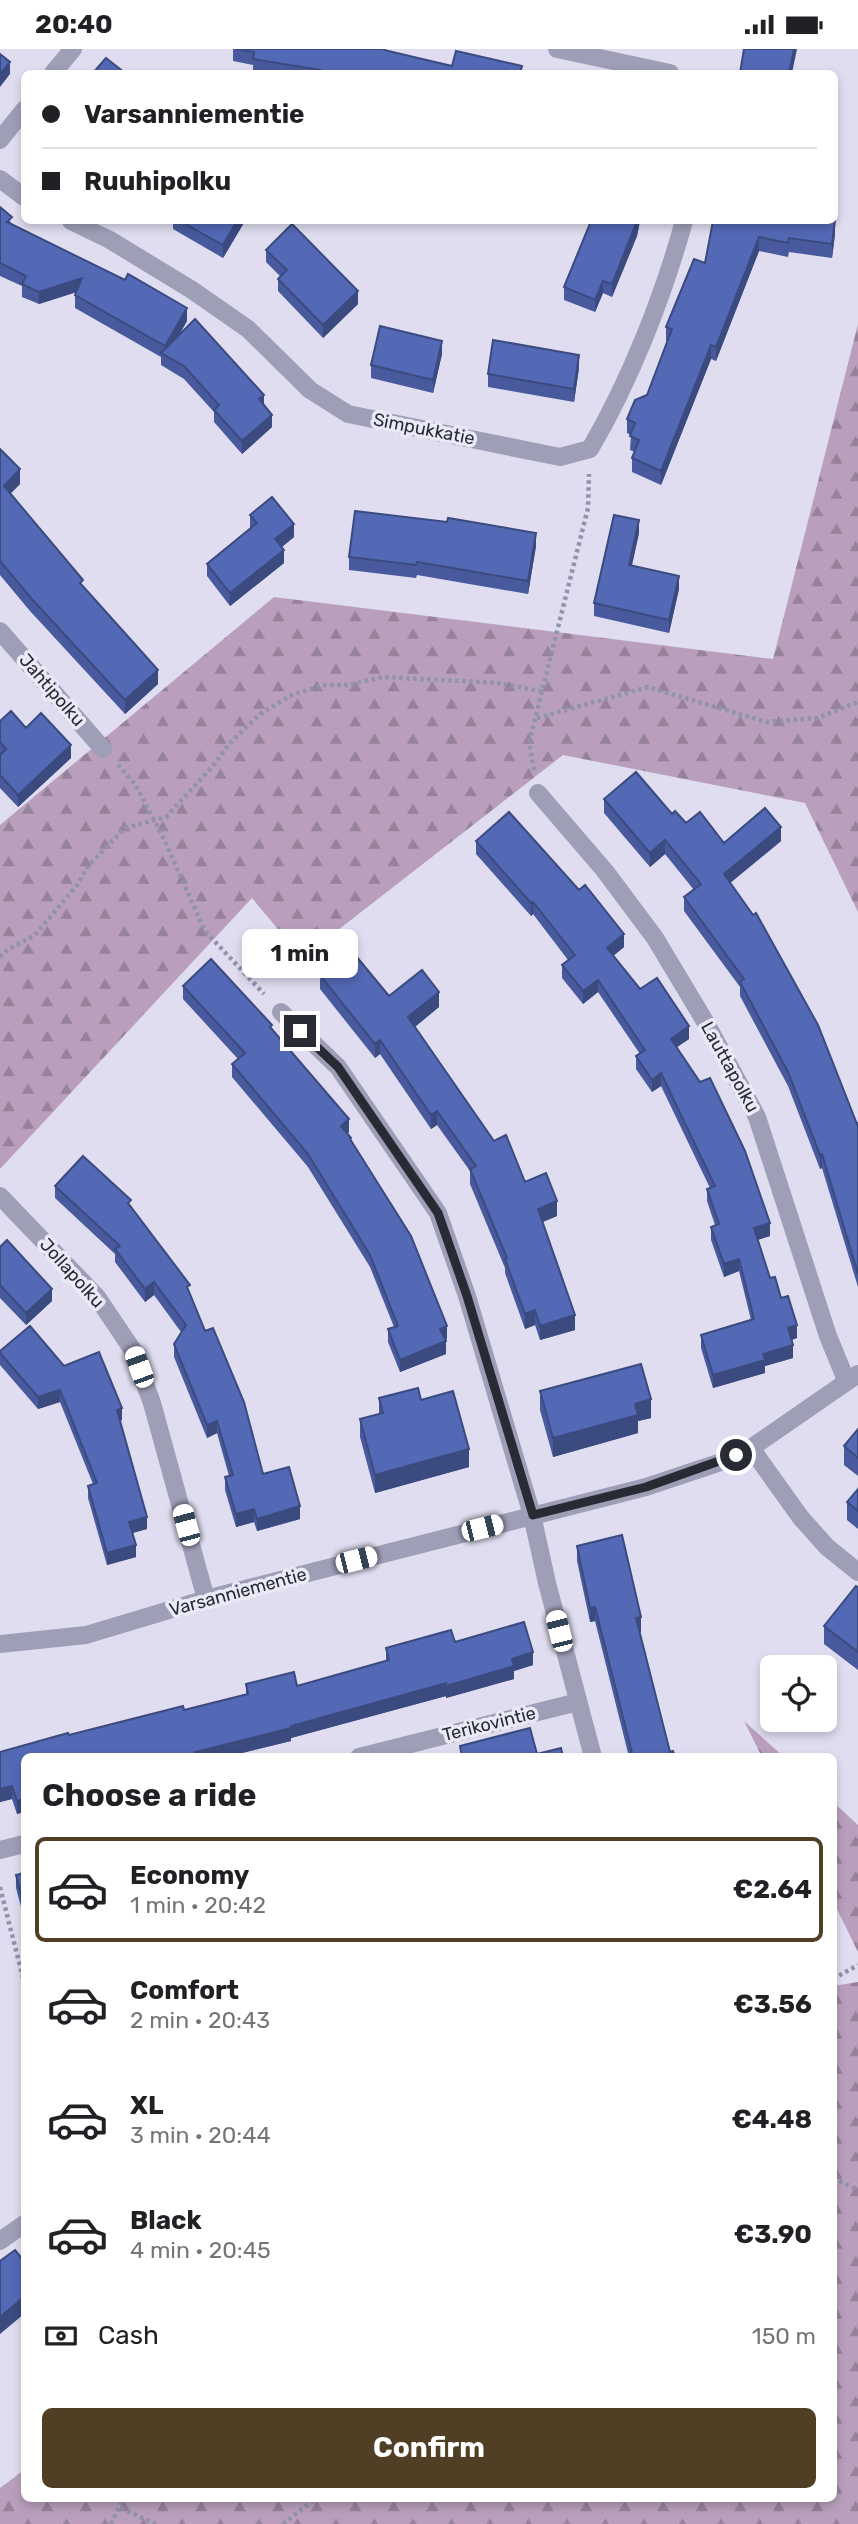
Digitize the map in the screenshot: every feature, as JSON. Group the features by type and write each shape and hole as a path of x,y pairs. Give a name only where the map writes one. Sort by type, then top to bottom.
{"street":[{"path":"56,70 74,49"},
{"path":"557,49 656,70"},
{"path":"0,141 21,114"},
{"path":"0,179 21,195"},
{"name":"Simpukkatie","path":"77,224 110,240 192,290 248,329 310,390 348,414 560,457 590,449"},
{"path":"590,449 611,412 670,270 683,224"},
{"name":"Jahtipolku","path":"0,631 103,749"},
{"name":"Lauttapolku","path":"538,793 606,871 655,937 758,1117 828,1336 852,1377"},
{"path":"281,1012 338,1067 438,1213 467,1296 533,1515 547,1583 592,1753"},
{"name":"Jollapolku","path":"0,1196 97,1297 132,1349 152,1403 206,1599"},
{"name":"Varsanniementie","path":"0,1644 86,1635 206,1599 646,1487 720,1462 751,1448 852,1377"},
{"path":"751,1448 801,1518 827,1547 858,1572"},
{"name":"Terikovintie","path":"375,1753 578,1702"},
{"path":"0,1850 21,1845"},
{"path":"0,2241 21,2226"}],"path":[{"path":"538,793 529,743 544,692 588,508 590,449"},
{"path":"0,957 34,935 78,884 88,866 125,828 166,817 230,743 260,714 292,695 323,685 347,685 383,677 498,683 544,692"},
{"path":"537,718 648,687 766,722 817,719 858,702"},
{"path":"103,749 135,784 205,931 281,1012"},
{"path":"0,1887 21,1970"},
{"path":"837,1977 858,1965"},
{"path":"837,2180 858,2190"},
{"path":"111,2524 122,2502"},
{"path":"283,2524 311,2502"},
{"path":"121,2508 156,2524"}],"green space":[{"path":"858,324 858,912 805,803 563,755 302,958 252,898 0,1169 0,825 274,597 773,659"},
{"path":"744,1721 780,1753 760,1753"},
{"path":"837,1806 858,1825 858,1952 837,1909"},
{"path":"858,1982 858,2524 0,2524 0,2488 21,2472 21,2502 837,2502 837,1985"}],"building":[{"path":"236,49 384,49 452,66 456,51 522,66 521,70 320,70 253,59 254,52"},
{"path":"744,49 794,49 790,70 740,70"},
{"path":"0,54 10,62 0,74"},
{"path":"106,58 121,70 96,70"},
{"path":"0,207 12,217 7,222 125,280 128,274 187,308 165,346 75,295 82,278 39,292 22,284 26,276 0,263"},
{"path":"185,224 235,224 223,245"},
{"path":"292,224 358,291 323,325 278,279 287,270 266,250"},
{"path":"590,224 636,224 612,284 603,281 595,300 564,287"},
{"path":"712,224 835,224 832,244 789,238 788,243 759,237 716,347 711,345 661,471 632,458 639,440 630,436 635,423 627,419 635,400 647,395 672,329 666,327 694,259 705,263"},
{"path":"195,319 264,395 259,399 272,415 242,441 214,410 219,405 184,366 161,353"},
{"path":"380,326 442,341 433,380 371,365"},
{"path":"493,340 579,355 574,389 488,374"},
{"path":"0,449 20,469 4,486 83,580 80,583 158,670 125,700 0,561"},
{"path":"272,497 294,524 275,539 284,550 230,593 207,564 257,523 250,515"},
{"path":"355,511 447,522 448,518 536,533 528,581 417,562 416,565 349,557"},
{"path":"614,515 639,520 629,565 679,576 669,620 594,603"},
{"path":"11,711 26,728 41,713 71,745 18,795 0,775 0,755 6,749 0,742 0,721"},
{"path":"636,772 672,814 675,811 686,823 700,812 724,843 765,808 781,827 724,874 753,915 756,913 818,1025 858,1123 858,1274 822,1154 820,1155 788,1072 740,982 744,979 684,897 701,884 665,840 650,853 604,799"},
{"path":"509,812 579,890 585,885 624,934 607,948 640,989 657,978 689,1026 671,1039 700,1082 710,1078 745,1151 770,1223 754,1228 770,1278 775,1277 781,1298 788,1296 797,1325 788,1328 793,1345 763,1354 765,1360 713,1375 701,1335 754,1319 739,1259 724,1264 711,1227 719,1224 707,1189 715,1186 661,1073 652,1080 636,1056 645,1050 598,980 583,991 562,965 575,955 533,902 531,903 476,841"},
{"path":"351,950 389,996 422,970 439,992 408,1017 494,1141 506,1135 525,1182 546,1173 557,1201 538,1209 575,1315 540,1326 535,1310 525,1314 505,1259 507,1258 470,1169 476,1166 437,1111 431,1115 380,1040 375,1044 320,975"},
{"path":"211,959 272,1025 270,1027 349,1119 341,1126 411,1236 447,1326 440,1329 446,1341 400,1360 388,1329 398,1326 370,1255 308,1154 232,1064 245,1053 183,986"},
{"path":"83,1156 131,1200 128,1203 190,1285 187,1287 205,1331 213,1328 244,1402 263,1474 289,1467 300,1506 257,1519 254,1509 236,1514 225,1477 233,1475 217,1421 207,1425 174,1344 186,1325 154,1282 145,1289 115,1249 120,1246 55,1186"},
{"path":"7,1240 52,1289 26,1313 0,1285 0,1247"},
{"path":"30,1326 64,1366 99,1352 122,1408 117,1410 147,1517 129,1522 136,1545 107,1553 88,1486 97,1483 60,1390 38,1397 0,1353"},
{"path":"641,1364 651,1399 635,1404 638,1415 553,1438 540,1391"},
{"path":"418,1388 421,1400 453,1391 469,1449 375,1475 360,1419 383,1413 379,1398"},
{"path":"858,1429 858,1458 844,1446"},
{"path":"858,1489 858,1511 847,1502"},
{"path":"622,1535 641,1617 636,1618 670,1752 674,1753 632,1753 595,1607 590,1608 577,1546"},
{"path":"856,1586 858,1588 858,1652 824,1626"},
{"path":"524,1622 533,1652 512,1659 514,1666 195,1753 21,1753 21,1800 17,1801 12,1786 0,1789 0,1752 183,1706 184,1710 248,1694 246,1684 294,1672 297,1686 389,1660 386,1648 451,1630 455,1642"},
{"path":"530,1728 537,1753 461,1753 460,1746"},
{"path":"561,1748 562,1753 541,1753"},
{"path":"21,1874 21,1894 16,1875"},
{"path":"15,2250 21,2257 21,2300 0,2317 0,2261"}],"route":[{"path":"300,1031 338,1067 438,1213 467,1296 533,1515 646,1487 736,1455"}]}
